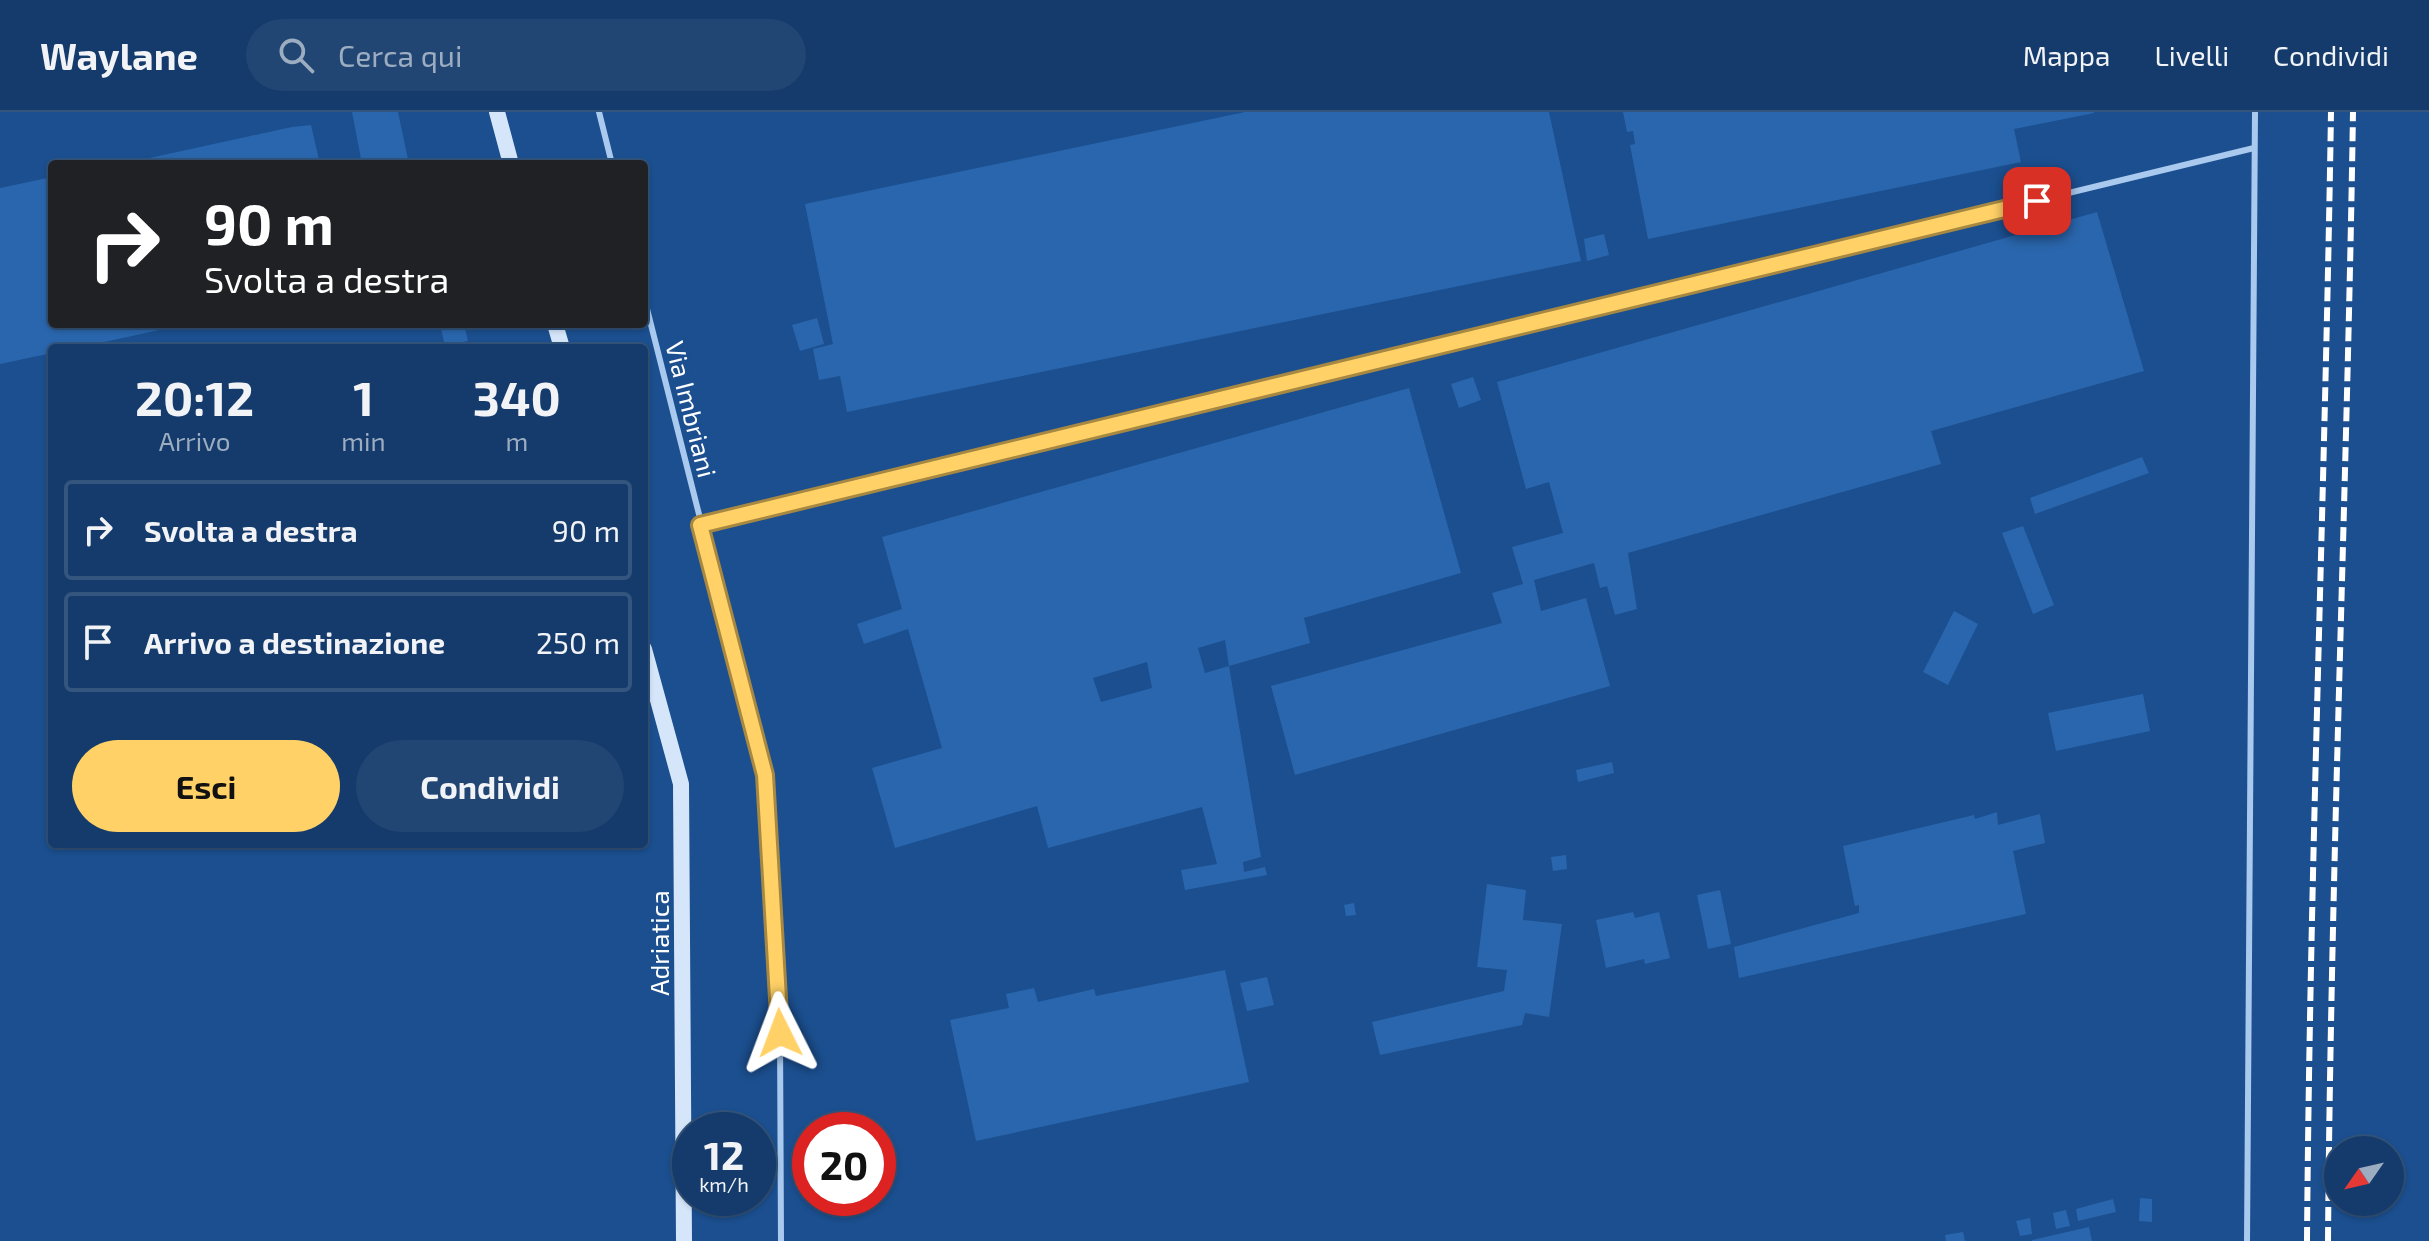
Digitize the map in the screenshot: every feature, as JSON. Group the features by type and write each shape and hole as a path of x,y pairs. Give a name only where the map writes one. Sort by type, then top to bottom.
{"main road":[{"path":"497,112 510,160"},
{"name":"Adriatica","path":"648,664 681,784 684,1241"}],"lane":[{"path":"599,112 611,160"},
{"path":"2247,1241 2255,112"},
{"path":"700,525 2254,148"},
{"name":"Via Imbriani","path":"648,313 765,775 780,1033 781,1241"}],"building":[{"path":"352,112 398,112 408,160 361,160"},
{"path":"1245,112 1549,112 1581,261 847,412 840,376 819,380 813,349 833,344 805,204"},
{"path":"1623,112 2094,113 2014,129 2021,162 1648,239 1630,145 1635,144 1633,131 1627,132"},
{"path":"311,125 319,160 140,160"},
{"path":"48,178 48,328 168,328 95,344 48,344 48,354 0,364 0,188"},
{"path":"2097,212 2144,371 1931,431 1941,464 1628,553 1637,609 1615,615 1607,586 1600,588 1594,563 1534,580 1541,611 1586,598 1610,686 1295,775 1271,686 1502,623 1492,593 1523,584 1512,547 1563,533 1549,482 1526,489 1497,382"},
{"path":"1604,234 1609,255 1587,261 1584,239"},
{"path":"817,318 824,344 800,351 792,325"},
{"path":"441,328 465,328 468,341 445,344"},
{"path":"1473,377 1481,400 1459,408 1451,384"},
{"path":"1409,388 1461,573 1304,618 1310,643 1229,666 1261,857 1243,862 1244,872 1265,867 1267,875 1185,890 1181,870 1217,864 1202,807 1048,848 1037,806 895,848 872,768 942,748 908,629 864,644 857,624 902,609 882,537","holes":["1225,640 1229,666 1205,673 1198,648","1147,662 1152,688 1101,702 1093,678"]},
{"path":"2142,457 2149,473 2035,514 2030,498"},
{"path":"2023,526 2054,605 2033,614 2002,533"},
{"path":"1954,611 1978,624 1948,685 1923,672"},
{"path":"2143,694 2150,731 2056,751 2048,713"},
{"path":"1612,762 1614,773 1578,782 1576,770"},
{"path":"1997,812 1998,825 2040,814 2045,843 2013,851 2026,914 1739,978 1734,947 1859,913 1843,846"},
{"path":"1566,855 1567,869 1553,871 1551,857"},
{"path":"1487,884 1526,890 1523,920 1562,924 1549,1017 1525,1013 1522,1025 1380,1055 1372,1022 1504,991 1507,970 1477,967"},
{"path":"1720,890 1731,944 1708,949 1697,895"},
{"path":"1354,903 1356,915 1346,916 1344,905"},
{"path":"1633,912 1635,918 1659,912 1670,958 1645,964 1644,959 1606,968 1596,920"},
{"path":"1225,970 1249,1082 976,1141 950,1020 1009,1008 1006,994 1034,988 1038,1002 1094,989 1096,996"},
{"path":"1267,977 1274,1005 1247,1011 1240,983"},
{"path":"2140,1198 2152,1199 2152,1222 2139,1221"},
{"path":"2113,1199 2116,1212 2078,1221 2076,1209"},
{"path":"2066,1210 2070,1226 2056,1229 2053,1213"},
{"path":"2030,1218 2032,1234 2020,1236 2016,1221"},
{"path":"2089,1227 2092,1241 2032,1241 2032,1240"},
{"path":"1963,1232 1965,1241 1946,1241 1945,1235"}],"railway":[{"path":"2307,1241 2331,112"},
{"path":"2328,1241 2353,112"}],"route":[{"path":"780,1033 765,775 700,525 2037,201"}]}
